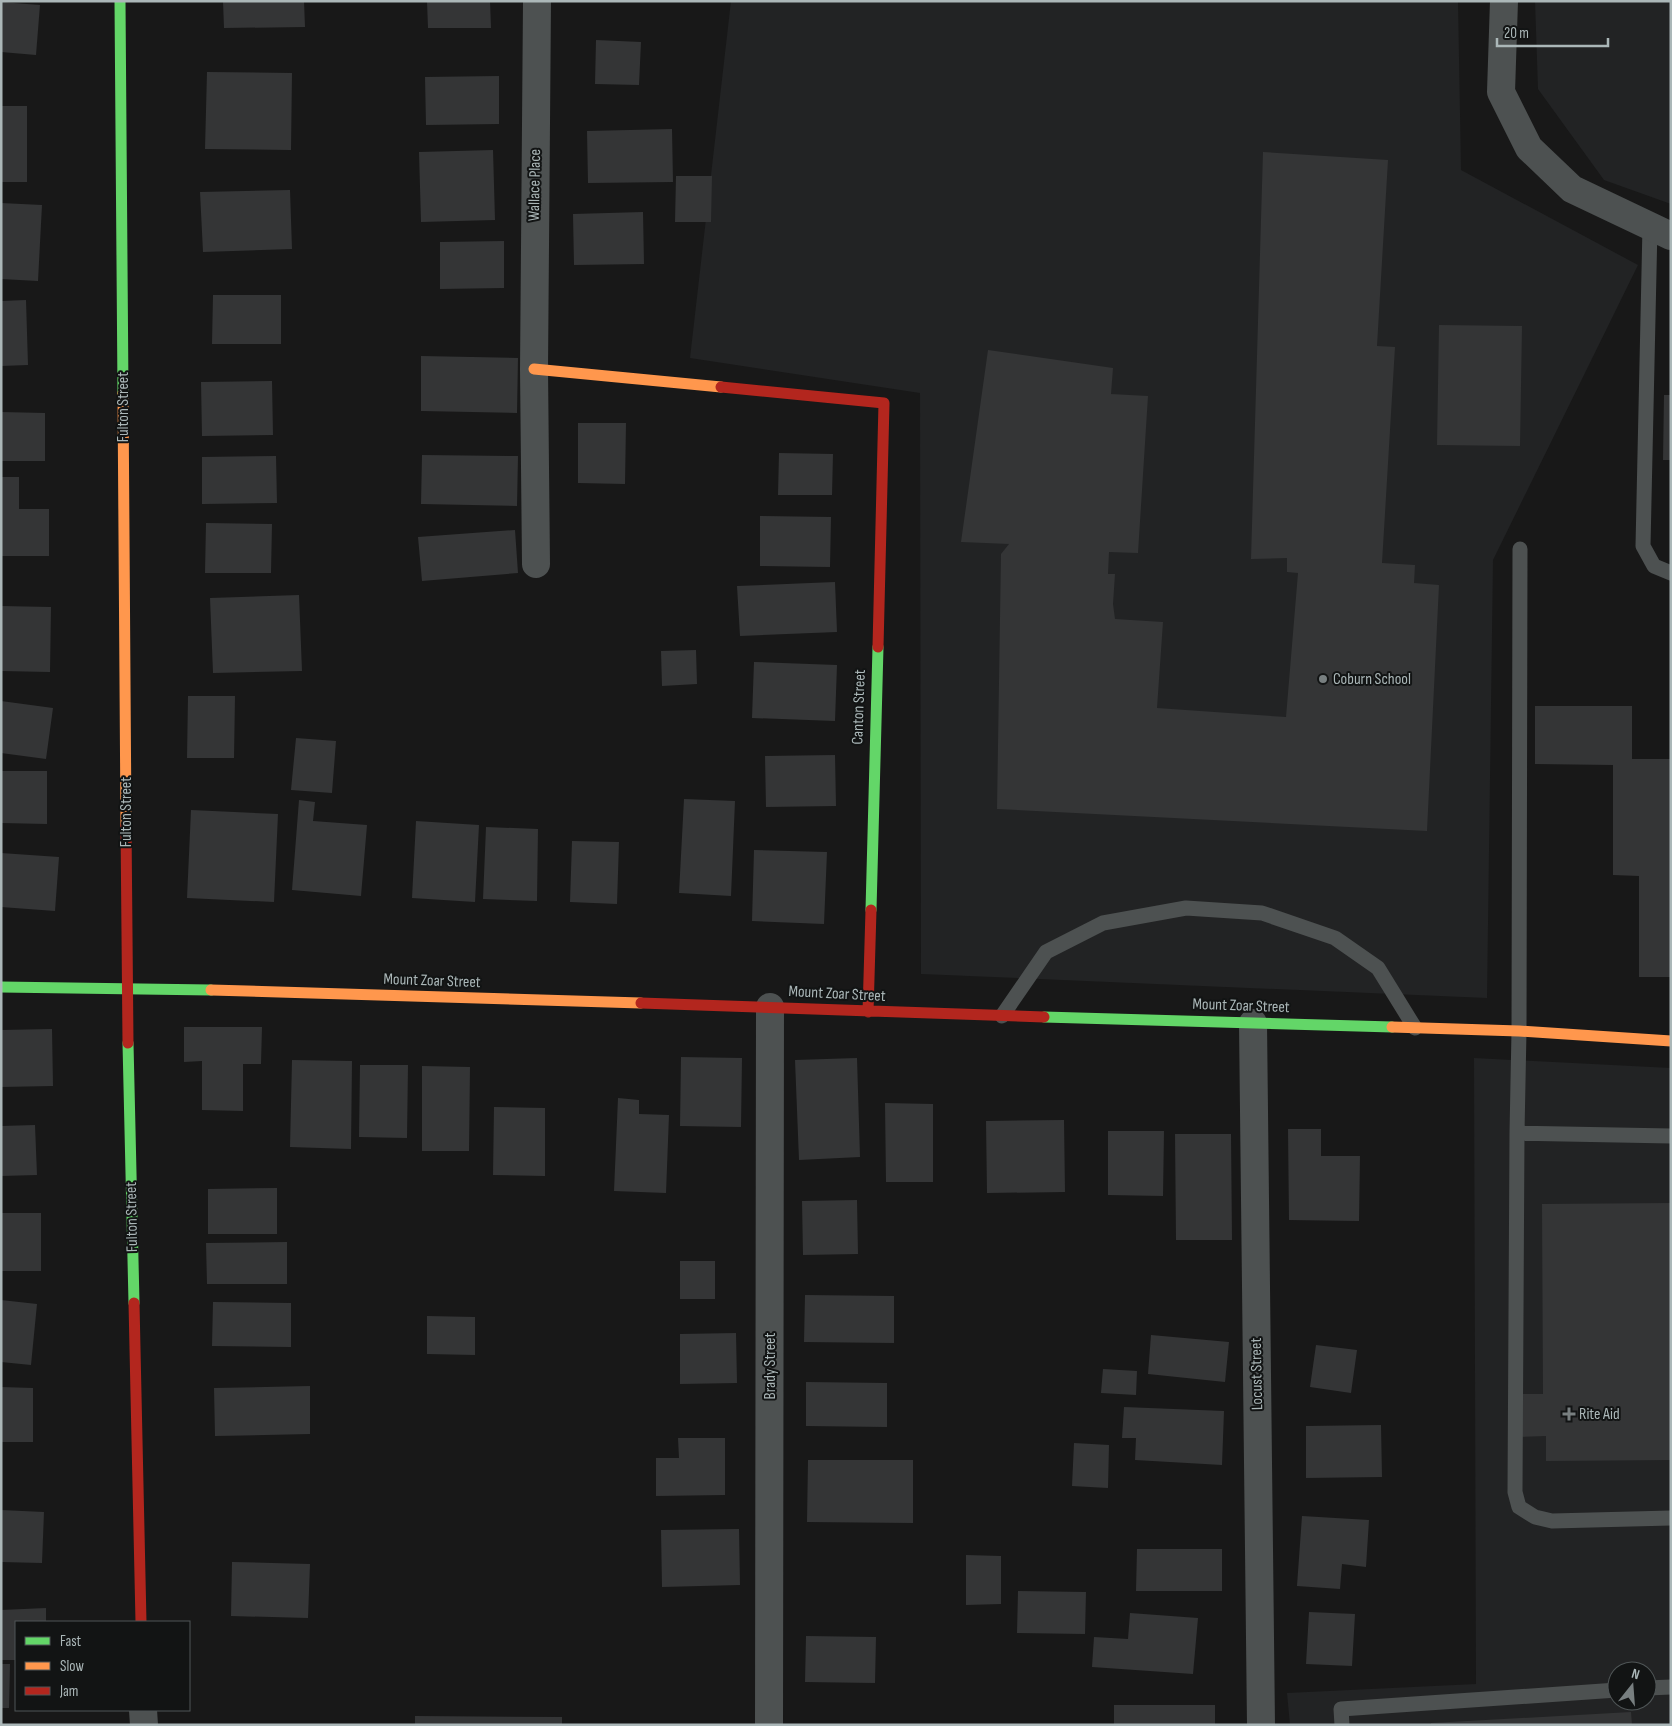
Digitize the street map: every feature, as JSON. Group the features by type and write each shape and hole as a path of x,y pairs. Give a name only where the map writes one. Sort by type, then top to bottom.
{"street":[{"name":"Fulton Street","path":"120,1 127,988 141,1621"},
{"name":"Wallace Place","path":"536,564 534,369 537,1"},
{"path":"1504,1 1502,92 1529,148 1572,189 1660,231"},
{"name":"Canton Street","path":"534,369 884,403 868,1012"},
{"name":"Mount Zoar Street","path":"1,987 127,988 1519,1031 1671,1041"},
{"name":"Brady Street","path":"769,1725 770,1007"},
{"name":"Locust Street","path":"1253,1023 1262,1725"},
{"path":"143,1711 144,1725"}],"lane":[{"path":"1660,231 1643,546 1654,566 1671,573"},
{"path":"1520,549 1519,1031 1515,1492 1519,1507 1534,1517 1552,1521 1671,1518"},
{"path":"1002,1016 1046,952 1103,922 1186,908 1262,914 1335,938 1378,968 1415,1028"},
{"path":"1517,1134 1671,1136"},
{"path":"1657,1688 1671,1687"},
{"path":"1342,1725 1341,1709 1607,1691"}],"shaded area":[{"path":"731,1 1458,1 1461,170 1638,265 1493,560 1487,998 921,974 920,393 690,358"},
{"path":"1535,1 1671,1 1671,204 1604,180 1538,89"},
{"path":"1474,1058 1671,1068 1671,1725 1290,1725 1287,1693 1476,1684"}],"building":[{"path":"223,1 304,1 305,27 224,28"},
{"path":"427,1 490,1 491,28 428,28"},
{"path":"1,2 40,5 36,55 1,52"},
{"path":"596,40 641,42 639,85 595,84"},
{"path":"207,72 292,73 291,150 205,149"},
{"path":"499,76 499,124 426,125 425,77"},
{"path":"1,106 27,106 27,182 1,182"},
{"path":"672,129 673,182 588,183 587,131"},
{"path":"493,150 495,220 421,222 419,152"},
{"path":"1263,152 1388,160 1377,346 1395,347 1382,563 1415,565 1414,583 1439,585 1427,831 997,809 1001,554 1009,544 961,542 988,350 1113,368 1111,394 1148,396 1138,553 1109,552 1108,574 1115,574 1113,604 1115,619 1163,622 1157,708 1286,717 1298,573 1287,572 1287,558 1251,559"},
{"path":"676,176 712,176 711,222 675,222"},
{"path":"290,190 292,249 203,252 200,192"},
{"path":"1,203 42,205 38,281 1,279"},
{"path":"643,212 644,264 574,265 573,214"},
{"path":"504,241 504,288 440,289 440,242"},
{"path":"213,295 281,295 281,344 212,344"},
{"path":"26,300 28,365 1,366 1,301"},
{"path":"1439,325 1522,326 1520,446 1437,445"},
{"path":"421,356 518,358 517,413 421,411"},
{"path":"272,381 273,435 202,436 201,382"},
{"path":"1664,395 1671,395 1671,460 1663,460"},
{"path":"1,412 45,413 45,461 1,461"},
{"path":"578,423 626,423 625,484 578,483"},
{"path":"779,453 833,454 832,495 778,495"},
{"path":"422,455 518,456 517,506 421,504"},
{"path":"276,456 277,503 202,504 202,457"},
{"path":"1,477 19,477 19,509 49,509 49,556 1,556"},
{"path":"760,516 831,517 830,567 760,566"},
{"path":"206,523 272,524 271,573 205,573"},
{"path":"515,530 518,573 422,581 418,537"},
{"path":"835,582 837,632 740,636 737,586"},
{"path":"299,595 302,671 213,673 210,598"},
{"path":"1,606 51,607 50,672 1,671"},
{"path":"696,650 697,684 662,686 661,651"},
{"path":"754,662 837,665 835,721 752,718"},
{"path":"188,696 235,696 234,758 187,758"},
{"path":"1,701 53,708 46,759 1,753"},
{"path":"1535,706 1632,706 1632,759 1671,759 1671,977 1639,977 1639,876 1613,875 1613,765 1535,764"},
{"path":"296,738 336,741 332,793 291,790"},
{"path":"835,755 836,806 766,807 765,756"},
{"path":"1,771 47,771 47,824 1,823"},
{"path":"684,799 735,801 731,896 679,893"},
{"path":"299,800 315,802 313,821 367,825 361,896 292,890"},
{"path":"191,810 278,814 274,902 187,898"},
{"path":"416,821 479,825 475,902 412,898"},
{"path":"486,827 538,829 537,901 483,899"},
{"path":"572,841 619,842 617,904 570,902"},
{"path":"754,850 827,852 824,924 752,921"},
{"path":"1,853 59,857 55,911 1,907"},
{"path":"184,1027 262,1027 261,1064 243,1064 243,1111 202,1110 202,1061 184,1062"},
{"path":"52,1029 53,1086 1,1087 1,1030"},
{"path":"681,1057 742,1058 741,1127 680,1126"},
{"path":"857,1058 860,1157 799,1160 795,1060"},
{"path":"292,1060 352,1061 351,1149 290,1147"},
{"path":"360,1065 408,1065 407,1138 359,1137"},
{"path":"422,1066 470,1067 469,1151 422,1151"},
{"path":"618,1098 639,1100 639,1114 669,1115 666,1193 614,1191"},
{"path":"885,1103 933,1104 933,1182 886,1182"},
{"path":"494,1107 545,1108 545,1176 493,1175"},
{"path":"1064,1120 1065,1192 987,1193 986,1121"},
{"path":"35,1125 37,1175 1,1176 1,1126"},
{"path":"1288,1129 1321,1129 1321,1156 1360,1156 1359,1221 1289,1220"},
{"path":"1108,1131 1164,1131 1163,1196 1108,1195"},
{"path":"1175,1134 1231,1134 1232,1240 1176,1240"},
{"path":"277,1188 277,1234 208,1234 208,1189"},
{"path":"857,1200 858,1254 803,1255 802,1201"},
{"name":"Rite Aid","path":"1671,1203 1671,1460 1546,1461 1546,1436 1518,1437 1518,1394 1543,1394 1542,1204"},
{"path":"1,1213 41,1213 41,1271 1,1271"},
{"path":"287,1242 287,1284 207,1284 206,1243"},
{"path":"680,1261 715,1261 715,1299 680,1299"},
{"path":"805,1295 894,1296 894,1343 804,1342"},
{"path":"1,1300 37,1304 31,1365 1,1362"},
{"path":"213,1302 291,1303 291,1347 212,1346"},
{"path":"427,1316 475,1317 475,1355 427,1354"},
{"path":"736,1333 737,1383 680,1384 680,1334"},
{"path":"1151,1335 1229,1342 1225,1382 1148,1374"},
{"path":"1316,1345 1357,1350 1351,1393 1310,1387"},
{"path":"1103,1369 1137,1371 1136,1395 1101,1393"},
{"path":"806,1382 887,1383 887,1427 806,1426"},
{"path":"310,1386 310,1434 215,1436 214,1388"},
{"path":"1,1387 33,1388 33,1442 1,1442"},
{"path":"1124,1407 1224,1411 1222,1465 1135,1460 1136,1438 1122,1438"},
{"path":"1381,1425 1382,1477 1306,1478 1306,1426"},
{"path":"678,1438 725,1438 725,1495 656,1496 656,1458 679,1458"},
{"path":"1074,1443 1109,1445 1108,1488 1072,1486"},
{"path":"808,1460 913,1460 913,1523 807,1522"},
{"path":"1,1510 44,1512 42,1563 1,1562"},
{"path":"1302,1516 1369,1520 1366,1567 1342,1564 1340,1589 1297,1586"},
{"path":"739,1529 740,1585 662,1587 661,1530"},
{"path":"1137,1549 1222,1549 1222,1591 1136,1591"},
{"path":"966,1555 1001,1556 1001,1604 966,1605"},
{"path":"232,1562 310,1564 308,1618 231,1616"},
{"path":"1018,1591 1086,1592 1085,1634 1017,1633"},
{"path":"46,1608 46,1621 15,1621 15,1660 1,1660 1,1610"},
{"path":"1309,1612 1355,1614 1352,1666 1306,1664"},
{"path":"1130,1613 1198,1618 1193,1674 1092,1667 1094,1637 1128,1639"},
{"path":"806,1636 876,1637 875,1683 805,1682"},
{"path":"1,1664 10,1664 9,1708 1,1708"},
{"path":"1114,1705 1215,1705 1215,1725 1114,1725"},
{"path":"1631,1712 1632,1725 1431,1725 1431,1723"},
{"path":"415,1716 562,1717 562,1725 415,1725"}],"traffic: fast":[{"path":"120,1 123,393"},
{"path":"871,910 878,647"},
{"path":"1,987 211,990"},
{"path":"1044,1017 1392,1027"},
{"path":"128,1043 134,1303"}],"traffic: slow":[{"path":"534,369 721,387"},
{"path":"123,393 126,825"},
{"path":"211,990 641,1003"},
{"path":"1392,1027 1519,1031 1671,1041"}],"traffic: jam":[{"path":"721,387 884,403 878,647"},
{"path":"126,825 128,1043"},
{"path":"868,1012 871,910"},
{"path":"641,1003 1044,1017"},
{"path":"134,1303 141,1621"}],"place":[{"name":"Coburn School","path":"1323,679"},
{"name":"Rite Aid","path":"1569,1414"}]}
